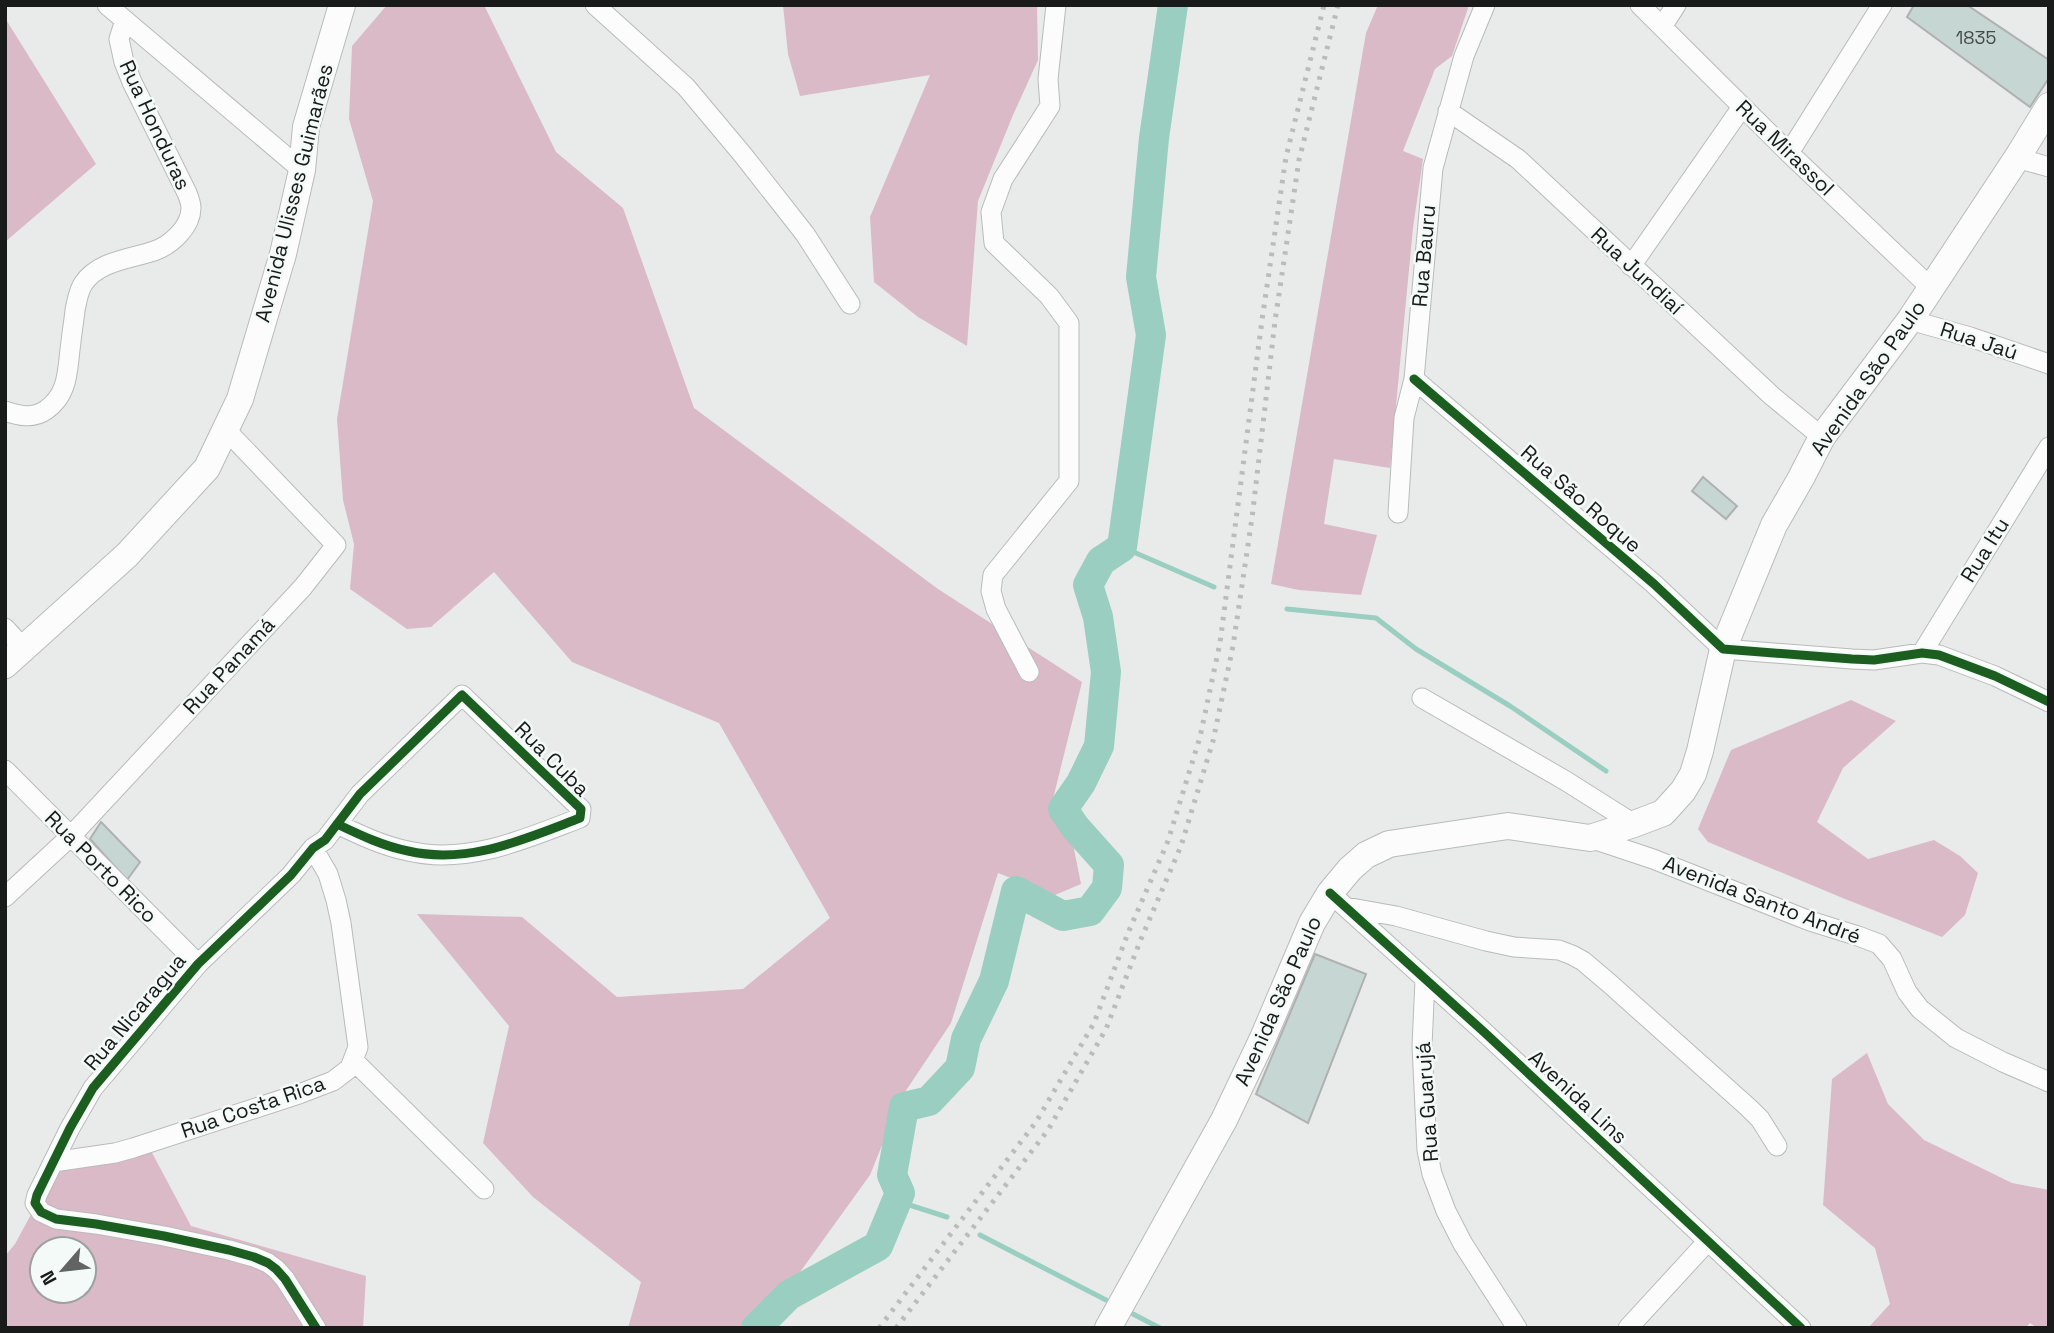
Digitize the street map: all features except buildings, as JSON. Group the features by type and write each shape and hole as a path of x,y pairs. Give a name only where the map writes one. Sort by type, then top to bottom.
{"main road":[{"name":"Avenida Ulisses Guimarães","path":"14,657 127,555 207,468 240,399 284,254 302,170 306,127 342,5"},
{"name":"Avenida São Paulo","path":"1108,1328 1224,1120 1263,1038 1312,923 1337,900 1350,869 1366,855 1389,844 1508,825 1590,838 1663,813 1684,791 1700,751 1723,649 1774,524 1822,437 1910,320 2049,106"}],"street":[{"path":"107,5 302,170"},
{"path":"595,5 686,87 805,234 850,304"},
{"path":"1030,672 996,609 991,591 993,575 1069,481 1069,323 1049,296 994,243 991,212 1003,179 1049,106 1048,79 1056,5"},
{"name":"Rua Bauru","path":"1398,513 1405,418 1413,379 1433,168 1464,56 1485,5"},
{"name":"Rua Mirassol","path":"1640,5 1789,153 1931,288"},
{"path":"1662,27 1676,5"},
{"path":"1789,153 1882,5"},
{"name":"Rua Honduras","path":"5,411 22,416 33,415 43,412 58,398 67,380 77,299 89,276 109,265 169,243 181,232 190,216 192,206 187,193 124,62 119,39 125,19"},
{"path":"1631,265 1742,107"},
{"name":"Rua Jundiaí","path":"1448,111 1518,159 1772,396 1822,437"},
{"path":"2017,158 2049,167"},
{"name":"Rua Jaú","path":"1910,320 2049,364"},
{"name":"Rua São Roque","path":"1413,379 1654,584 1723,649"},
{"name":"Rua Panamá","path":"5,897 71,836 303,587 337,545 226,430"},
{"name":"Rua Itu","path":"1922,653 2049,447"},
{"path":"5,628 14,657"},
{"path":"1723,649 1874,660 1922,653 1939,655 2049,702"},
{"name":"Rua Cuba","path":"337,824 397,849 444,855 486,851 580,818 581,809 462,695"},
{"name":"Rua Nicaragua","path":"316,1328 293,1290 276,1269 254,1257 155,1234 45,1216 36,1206 36,1198 93,1088 198,964 291,875 313,848 325,840 360,794 462,695"},
{"path":"1422,698 1566,780 1634,824"},
{"name":"Rua Porto Rico","path":"5,770 198,964"},
{"name":"Avenida Santo André","path":"1590,838 1653,859 1810,921 1879,944 1892,960 1907,992 1920,1009 1956,1038 2049,1082"},
{"path":"313,848 328,874 341,923 358,1047 354,1061 484,1189"},
{"path":"1337,900 1486,941 1514,947 1559,950 1583,961 1733,1093 1760,1119 1777,1146"},
{"name":"Avenida Lins","path":"1337,900 1493,1040 1801,1328"},
{"name":"Rua Guarujá","path":"1425,980 1422,1046 1427,1150 1432,1174 1446,1211 1463,1244 1517,1328"},
{"name":"Rua Costa Rica","path":"53,1162 133,1148 299,1094 333,1081 345,1073 354,1061"},
{"path":"1628,1328 1707,1242"}],"shaded area":[{"path":"387,5 484,5 556,152 623,208 694,408 938,589 1082,682 1050,811 1071,834 1081,884 1055,895 998,873 951,1023 901,1098 870,1175 795,1279 740,1328 628,1328 641,1282 533,1197 483,1143 509,1026 417,914 522,917 617,997 743,989 830,918 719,723 572,662 494,572 431,627 407,629 350,589 354,544 343,500 337,419 373,201 349,119 352,46"},
{"path":"783,5 1037,5 1038,60 978,201 967,346 918,317 874,282 870,217 930,75 800,96 788,54"},
{"path":"1378,5 1469,5 1452,56 1435,69 1403,151 1423,159 1413,228 1390,468 1334,459 1324,524 1377,535 1361,595 1299,590 1271,584 1366,33"},
{"path":"5,18 96,164 5,242"},
{"path":"1851,700 1896,721 1843,768 1817,822 1868,859 1934,840 1960,856 1978,873 1965,915 1942,937 1708,842 1698,829 1731,750"},
{"path":"1867,1053 1888,1104 1924,1140 2012,1183 2049,1190 2049,1328 2037,1328 2030,1323 2025,1328 1868,1328 1890,1304 1875,1248 1823,1205 1832,1079"},
{"path":"150,1149 191,1226 366,1276 363,1328 5,1328 5,1256 15,1244 59,1163"}],"waterway":[{"path":"756,1328 789,1295 878,1246 900,1193 892,1175 904,1107 929,1101 960,1068 966,1039 994,981 1016,891 1063,916 1090,911 1107,888 1109,865 1075,827 1063,809 1081,783 1099,746 1106,672 1098,617 1088,585 1101,561 1122,547 1151,335 1141,277 1154,138 1173,5"},
{"path":"1122,547 1214,587"},
{"path":"1287,609 1376,618 1416,649 1510,706 1606,771"},
{"path":"897,1201 947,1217"},
{"path":"980,1235 1106,1300"},
{"path":"1133,1314 1160,1328"}],"railway":[{"path":"879,1328 1036,1122 1094,1023 1128,933 1168,841 1200,737 1220,643 1286,157 1324,5"},
{"path":"896,1328 1048,1130 1106,1029 1181,846 1213,741 1233,646 1252,518 1275,321 1299,160 1338,5"}],"cycle path":[{"path":"1414,379 1654,584 1723,649 1874,660 1922,653 1939,655 1995,676 2049,702"},
{"path":"316,1328 285,1279 268,1263 229,1250 164,1236 56,1219 41,1212 35,1203 70,1128 93,1088 198,964 291,875 313,848 325,840 360,794 462,695 581,809 580,818 538,834 496,848 452,855 399,849 372,840 354,832 346,828 337,824"},
{"path":"1330,893 1484,1032 1801,1328"}]}
